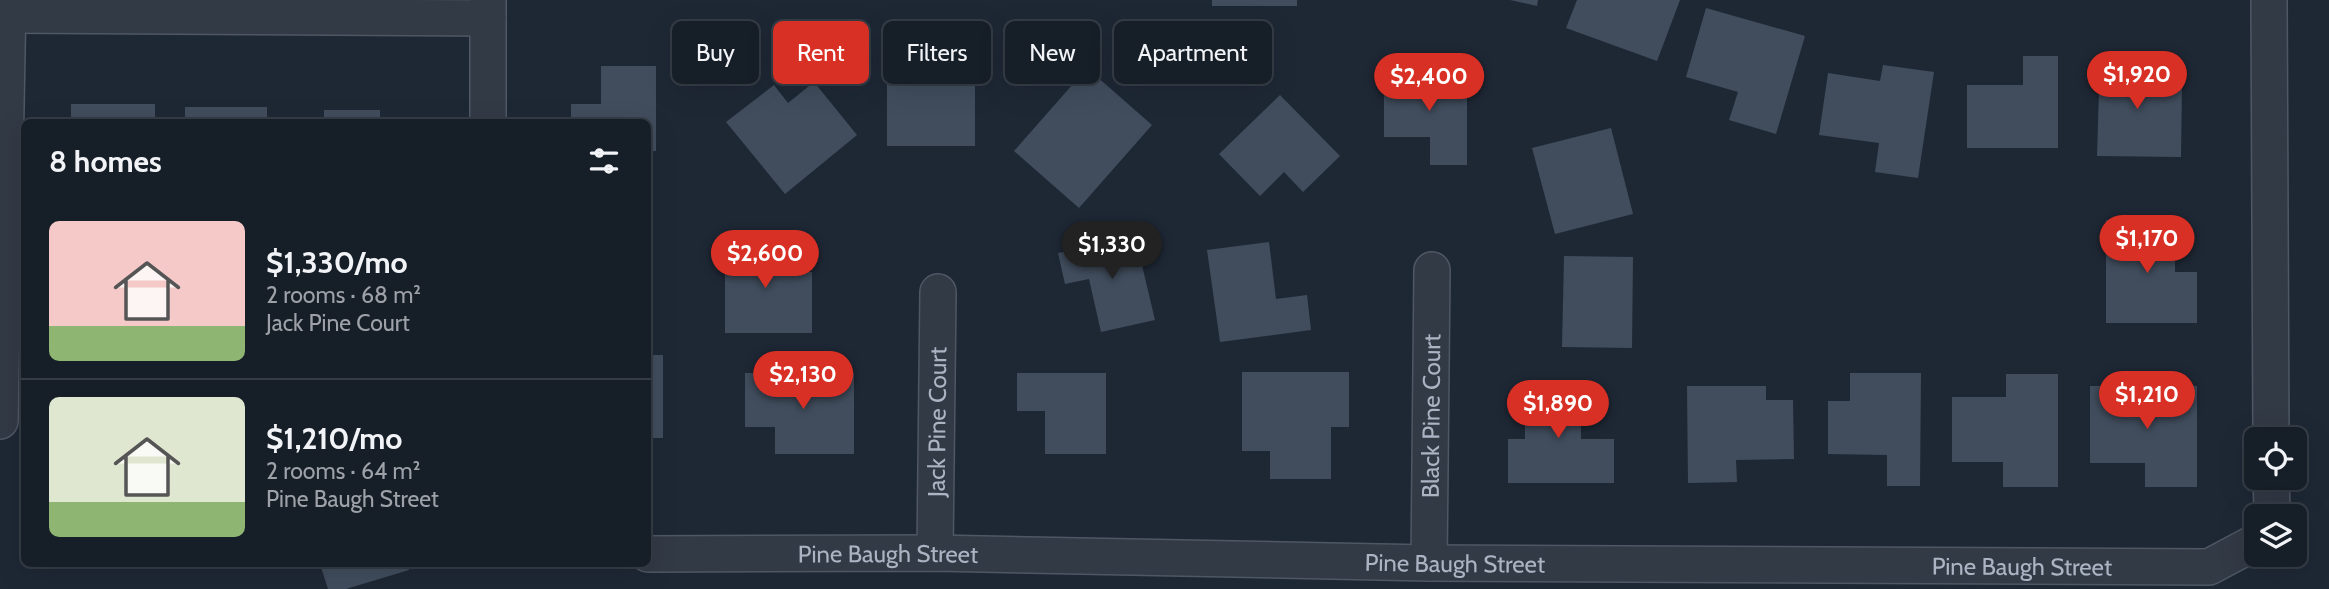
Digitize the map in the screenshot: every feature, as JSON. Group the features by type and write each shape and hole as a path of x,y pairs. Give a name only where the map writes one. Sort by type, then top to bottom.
{"street":[{"path":"2269,0 2271,427"},
{"path":"0,421 8,7 488,9 488,119"},
{"name":"Black Pine Court","path":"1429,563 1432,270"},
{"name":"Jack Pine Court","path":"935,553 938,292"},
{"name":"Pine Baugh Street","path":"651,554 935,553 1429,563 2209,567 2244,548"}],"building":[{"path":"1212,0 1297,0 1297,6 1212,6"},
{"path":"1510,0 1538,0 1537,6"},
{"path":"1577,0 1680,0 1657,61 1566,28"},
{"path":"1706,8 1805,36 1776,134 1729,120 1738,92 1686,77"},
{"path":"2023,56 2058,56 2058,148 1967,148 1967,85 2023,85"},
{"path":"2100,56 2150,56 2150,83 2182,84 2181,157 2097,156"},
{"path":"1883,65 1934,72 1918,178 1875,172 1879,143 1819,135 1828,73 1880,81"},
{"path":"601,66 656,66 656,151 651,151 651,119 571,119 571,104 601,104"},
{"path":"1384,73 1467,73 1467,165 1430,165 1430,137 1384,137"},
{"path":"1100,79 1152,125 1079,208 1014,151 1073,84 1100,84"},
{"path":"812,84 816,84 857,135 785,194 726,122 774,85 788,103"},
{"path":"887,84 975,84 975,146 887,146"},
{"path":"1280,95 1340,156 1303,192 1284,172 1260,196 1219,154"},
{"path":"71,104 155,104 155,119 71,119"},
{"path":"185,107 267,107 267,119 185,119"},
{"path":"324,110 380,110 380,119 324,119"},
{"path":"1611,128 1633,214 1555,234 1532,148"},
{"path":"2106,220 2175,220 2175,272 2197,272 2197,323 2106,323"},
{"path":"1135,236 1155,320 1101,332 1089,279 1065,284 1058,253"},
{"path":"725,240 785,240 785,272 812,272 812,333 725,333"},
{"path":"1269,242 1276,299 1307,295 1311,330 1220,342 1207,250"},
{"path":"1564,256 1633,257 1632,348 1562,347"},
{"path":"651,355 663,355 663,438 651,438"},
{"path":"1242,372 1349,372 1349,427 1331,427 1331,479 1270,479 1270,451 1242,451"},
{"path":"745,373 854,373 854,454 775,454 775,427 745,427"},
{"path":"1017,373 1106,373 1106,454 1045,454 1045,411 1017,411"},
{"path":"1850,373 1921,373 1920,486 1887,486 1887,455 1828,454 1828,401 1850,401"},
{"path":"2006,374 2058,374 2058,487 2003,487 2003,462 1952,462 1952,397 2006,397"},
{"path":"1525,382 1581,382 1581,439 1614,439 1614,483 1508,483 1508,439 1525,439"},
{"path":"1687,386 1766,386 1766,400 1793,400 1794,459 1736,460 1737,482 1688,483"},
{"path":"2090,386 2197,386 2197,487 2145,487 2145,463 2090,463"},
{"path":"321,567 408,567 409,570 346,589 328,589"}]}
